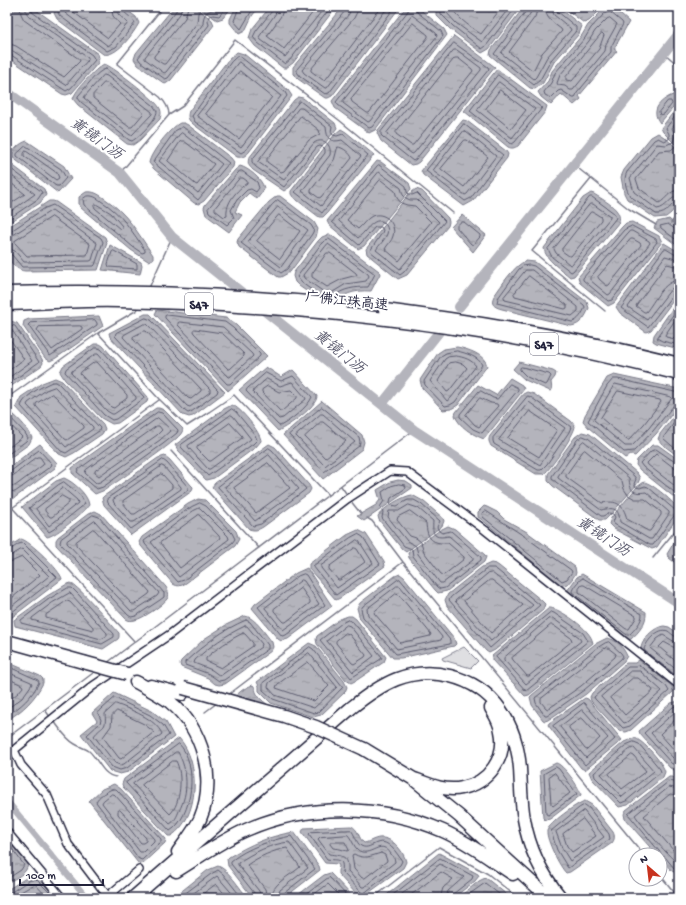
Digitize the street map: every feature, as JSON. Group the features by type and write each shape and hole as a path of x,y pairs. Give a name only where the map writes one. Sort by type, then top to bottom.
{"highway":[{"name":"广佛江珠高速","path":"7,293 118,296"},
{"name":"广佛江珠高速","path":"7,304 118,296 202,294 359,311 431,316 524,331 591,344 679,364"},
{"name":"广佛江珠高速","path":"359,311 599,355 679,374"},
{"path":"7,641 128,678 284,716 364,749 412,778 549,898"},
{"path":"7,646 81,664"},
{"path":"133,898 370,693 386,683 404,676 423,673 441,674 459,678 476,687 492,699 503,712 511,728 516,745 524,819 529,841 540,867 549,883 561,898"},
{"path":"128,678 170,702 182,714 191,725 199,741 205,759 207,790 205,805 200,819 190,837 158,877"},
{"path":"145,898 351,716 373,699 390,689 406,683 422,680 454,684 464,688 491,708 498,720 502,740 500,757 494,768 486,777 475,784 462,788 445,789 412,778"},
{"path":"183,691 301,728 358,751 392,770 458,818 513,874 540,898"},
{"path":"176,871 218,845 247,830 276,819 307,813 338,810 369,811 396,815 421,822 445,831 469,844 513,874"}],"street":[{"path":"139,870 108,897 68,844 47,795 21,765 14,750 93,686 169,635 347,499 390,471 407,472 486,530 679,685"},
{"path":"7,832 62,898"}],"shaded area":[{"path":"464,647 478,661 471,668 443,660 442,658"}],"water":[{"path":"7,7 32,7 98,54 98,63 72,93 66,95 62,94 7,57"},
{"path":"57,7 123,7 136,17 139,23 133,33 119,49 108,54 103,54 57,19 54,13"},
{"path":"174,7 195,7 212,20 214,25 171,80 165,84 138,65 134,59 136,53"},
{"path":"198,7 232,7 223,18 217,20"},
{"path":"236,7 259,7 252,16 245,31 239,34 230,23 230,19"},
{"path":"270,7 336,7 293,63 286,68 283,68 255,46 249,38 252,29"},
{"path":"343,7 400,7 332,96 325,98 298,79 293,74 293,67"},
{"path":"406,7 417,7 444,29 447,35 375,130 369,133 335,108 332,101"},
{"path":"439,7 521,7 489,49 482,53 450,29 436,15 436,11"},
{"path":"524,7 558,7 582,26 579,34 554,62 543,83 535,89 530,88 490,55 491,50"},
{"path":"563,7 603,7 589,21 584,23"},
{"path":"612,7 629,22 614,49 617,51 579,96 581,99 574,105 561,94 551,105 541,97 538,92 548,81 552,71 582,35 588,25 602,11"},
{"path":"454,36 495,67 419,162 411,165 381,141 377,133 378,130"},
{"path":"237,52 244,54 288,90 292,96 248,153 241,157 237,157 193,124 188,117 189,111 228,60"},
{"path":"104,64 115,70 142,90 161,110 160,119 140,140 133,145 127,144 78,105 73,99 77,90 96,70"},
{"path":"497,69 547,106 545,112 518,146 513,148 508,147 464,111"},
{"path":"675,94 679,95 679,101 660,123 656,113 658,105"},
{"path":"298,97 303,98 335,123 337,128 290,187 284,191 253,170 249,165 248,160 294,100"},
{"path":"679,105 679,148 661,128"},
{"path":"463,120 467,121 508,154 507,158 473,201 464,206 423,175 421,171"},
{"path":"180,123 188,125 231,158 234,162 233,167 204,201 199,204 194,203 149,163 153,153 162,141 176,125"},
{"path":"341,129 374,155 327,213 323,217 319,217 293,197 291,191 335,134"},
{"path":"658,133 679,150 679,203 666,217 655,218 627,199 624,193 621,177 624,170 651,137"},
{"path":"27,141 64,166 71,179 58,193 12,157 13,152 17,147"},
{"path":"7,161 44,189 46,195 40,203 7,224"},
{"path":"377,161 381,162 409,183 411,189 364,246 358,249 329,225 327,221"},
{"path":"240,166 254,174 261,181 264,188 257,199 249,193 240,202 235,212 242,215 229,232 206,215 204,208"},
{"path":"416,189 422,191 448,218 449,222 448,226 407,275 398,279 367,254 366,249 408,195"},
{"path":"86,192 98,194 120,210 137,231 153,255 153,259 148,261 131,250 81,208 79,204 79,197"},
{"path":"591,193 607,202 615,209 618,213 619,222 574,276 570,277 550,260 544,248 583,198"},
{"path":"277,196 280,196 314,222 318,229 316,237 290,272 281,277 278,277 239,247 237,242 269,202"},
{"path":"49,201 56,202 105,237 107,243 98,270 22,271 14,266 6,252 7,228"},
{"path":"462,215 486,235 473,252 451,227"},
{"path":"669,219 679,228 679,247 654,228 657,222"},
{"path":"632,222 659,236 662,242 614,303 608,306 580,283 578,277 622,227 626,223"},
{"path":"327,235 331,235 379,271 380,274 371,291 353,292 343,296 329,307 299,286 295,282 293,276 294,272 318,241"},
{"path":"664,243 679,252 679,293 651,330 646,332 620,313 616,307"},
{"path":"110,245 141,262 142,265 140,274 102,270"},
{"path":"526,261 535,262 587,302 589,308 585,317 578,324 571,326 502,309 494,305 492,301 494,296 504,281 517,267"},
{"path":"679,299 679,349 653,341 654,335"},
{"path":"157,310 226,318 236,325 267,356 228,391 155,314"},
{"path":"145,314 150,314 225,392 193,416 189,417 183,415 110,337 109,333"},
{"path":"99,316 103,326 50,361 45,358 23,326 24,321 29,319"},
{"path":"7,320 17,323 42,359 43,363 41,366 7,389"},
{"path":"94,344 100,344 103,346 148,397 147,402 118,423 112,424 101,418 65,380 60,372 63,366"},
{"path":"457,347 479,355 486,362 487,366 458,405 451,409 443,410 422,388 420,380 438,353 444,349"},
{"path":"519,362 556,373 551,382 552,390 550,391 525,380 513,369"},
{"path":"266,367 281,377 293,370 317,396 316,400 307,411 295,421 278,431 239,390"},
{"path":"614,375 679,389 679,405 656,434 635,456 631,455 625,458 589,428 583,421 607,378"},
{"path":"55,378 62,381 103,424 105,429 102,434 66,457 59,454 16,407 21,397 42,383"},
{"path":"510,378 522,385 524,389 484,439 471,433 459,423 455,415 456,412 478,385 496,395"},
{"path":"527,392 534,394 571,421 575,426 562,451 544,474 536,474 491,446 489,441 490,436 523,394"},
{"path":"322,401 362,435 364,442 362,449 323,479 283,435"},
{"path":"232,405 240,410 250,421 258,432 261,441 256,447 214,478 206,480 175,445 224,409"},
{"path":"156,408 164,410 183,429 179,436 171,443 105,490 95,494 72,473 72,468"},
{"path":"7,410 21,422 28,430 32,438 29,444 7,460"},
{"path":"679,410 679,457 658,439 660,434"},
{"path":"582,432 590,434 637,473 640,478 638,483 605,520 599,520 548,481 548,474 575,437"},
{"path":"40,444 57,463 55,468 13,499 7,492 7,469"},
{"path":"269,444 275,447 311,489 309,493 263,527 256,530 251,530 212,487 215,483"},
{"path":"652,445 658,445 679,460 679,501 640,470 636,465 637,460"},
{"path":"165,456 193,487 192,491 131,535 104,505 102,498 158,458"},
{"path":"64,478 72,482 80,489 86,497 89,505 76,518 57,533 47,537 22,507 56,481"},
{"path":"398,480 406,481 412,485 412,488 364,521 357,516 376,505 380,500 377,490 390,482"},
{"path":"644,482 648,483 663,494 679,510 678,516 657,547 652,549 614,529 609,524 611,518 637,487"},
{"path":"412,495 423,501 443,518 444,521 442,526 406,552 379,520 378,516 384,509"},
{"path":"198,499 205,500 236,531 239,539 235,546 186,583 176,586 139,542 142,537 188,504"},
{"path":"484,506 497,512 504,519 527,532 575,567 576,573 570,582 561,585 478,517 478,512"},
{"path":"95,511 101,514 166,587 168,596 165,602 138,619 131,621 126,619 56,545 56,540 58,537 88,514"},
{"path":"448,526 455,529 486,557 484,562 447,591 438,593 409,558 408,553"},
{"path":"358,530 366,534 384,561 385,566 336,600 309,569 309,564 347,535"},
{"path":"679,534 679,566 669,558 667,554"},
{"path":"21,539 44,556 62,579 7,621 7,548"},
{"path":"491,563 499,566 545,604 543,610 495,650 489,653 447,606 445,600 448,594 482,567"},
{"path":"307,568 332,606 288,639 281,641 252,608 255,604 296,573"},
{"path":"400,574 454,638 456,644 454,646 401,658 393,658 360,619 357,608 360,603 395,576"},
{"path":"582,574 646,612 644,624 631,639 628,640 567,591 577,577"},
{"path":"70,583 88,598 119,633 118,639 103,649 15,626 14,620 47,596"},
{"path":"549,608 558,610 580,625 589,634 593,643 529,695 525,696 492,660 492,656"},
{"path":"245,616 253,620 272,642 273,647 271,651 225,684 215,684 208,678 181,667 181,661 204,639 226,625"},
{"path":"352,616 356,619 386,657 384,662 351,683 346,680 317,644 316,639 317,636 340,619"},
{"path":"664,626 669,627 679,634 679,683 641,651 641,647 648,635 652,631"},
{"path":"607,638 619,644 624,650 627,656 624,661 586,694 548,720 543,720 532,705 530,697 595,644"},
{"path":"309,643 316,646 344,681 347,687 345,692 321,715 313,717 271,703 259,691 257,682"},
{"path":"639,660 672,686 673,692 631,730 626,732 619,731 591,701 590,697 592,693 626,663 635,663"},
{"path":"7,662 40,676 43,679 43,683 28,704 7,720"},
{"path":"253,685 260,698 271,707 231,703 240,692"},
{"path":"114,693 152,711 166,722 174,737 128,772 120,774 110,771 81,734 97,721 92,713"},
{"path":"585,698 588,699 622,740 585,770 581,768 548,725"},
{"path":"679,701 679,766 674,770 670,768 639,731 671,703"},
{"path":"179,738 186,748 191,761 194,775 194,789 188,816 181,828 171,836 168,836 123,787 122,784 124,779"},
{"path":"634,738 638,739 652,752 661,763 665,772 663,777 628,805 619,807 592,779 589,772 624,742"},
{"path":"556,763 563,767 571,777 578,787 581,795 550,819 545,820 543,818 540,771"},
{"path":"669,777 673,777 679,782 679,872 676,873 668,867 668,847 650,847 625,819 624,814 626,810"},
{"path":"114,784 121,789 166,839 165,843 142,864 138,863 89,801 102,789"},
{"path":"585,801 592,805 613,832 614,839 612,843 570,872 566,873 554,853 547,835 547,831 563,814"},
{"path":"351,826 356,829 364,843 380,838 390,840 400,850 406,862 403,868 363,897 358,896 338,874 338,864 325,863 302,832 304,828"},
{"path":"294,832 319,866 320,870 284,898 253,898 228,866 227,859 237,852 260,841"},
{"path":"7,836 28,863 26,870 23,873 7,883"},
{"path":"439,853 478,874 479,876 475,881 453,898 383,898"},
{"path":"218,866 230,875 248,898 173,898 208,870"},
{"path":"330,873 354,898 294,898 324,875"},
{"path":"36,874 39,875 61,898 7,898 7,890 26,878"},
{"path":"486,878 511,898 458,898 479,881"}],"waterway":[{"path":"163,7 117,64 160,97 164,101 169,115"},
{"path":"459,307 679,34"},
{"path":"120,173 169,115 183,106 235,40 339,120 453,213"},
{"path":"664,53 679,66"},
{"name":"黄镜门沥","path":"7,92 120,173 172,237 414,430 679,603"},
{"path":"574,165 629,209 656,225"},
{"path":"591,179 532,251 605,311"},
{"path":"671,223 679,213"},
{"path":"149,288 172,237"},
{"path":"7,398 98,333 137,310 139,307"},
{"path":"382,404 439,332"},
{"path":"98,333 159,399 187,426 234,395 328,495"},
{"path":"12,508 159,400"},
{"path":"107,663 414,430"},
{"path":"171,451 259,548"},
{"path":"341,486 348,496"},
{"path":"350,500 361,514"},
{"path":"7,502 135,642"},
{"path":"367,518 372,521 403,562 637,847"},
{"path":"653,558 679,526"},
{"path":"228,695 403,562"},
{"path":"7,738 97,670"},
{"path":"205,712 217,703"},
{"path":"45,710 51,718"},
{"path":"54,721 63,734 75,744 89,751 107,773 116,777"},
{"path":"7,801 87,898"},
{"path":"373,898 439,847 488,874 518,898"},
{"path":"668,885 679,898"}]}
